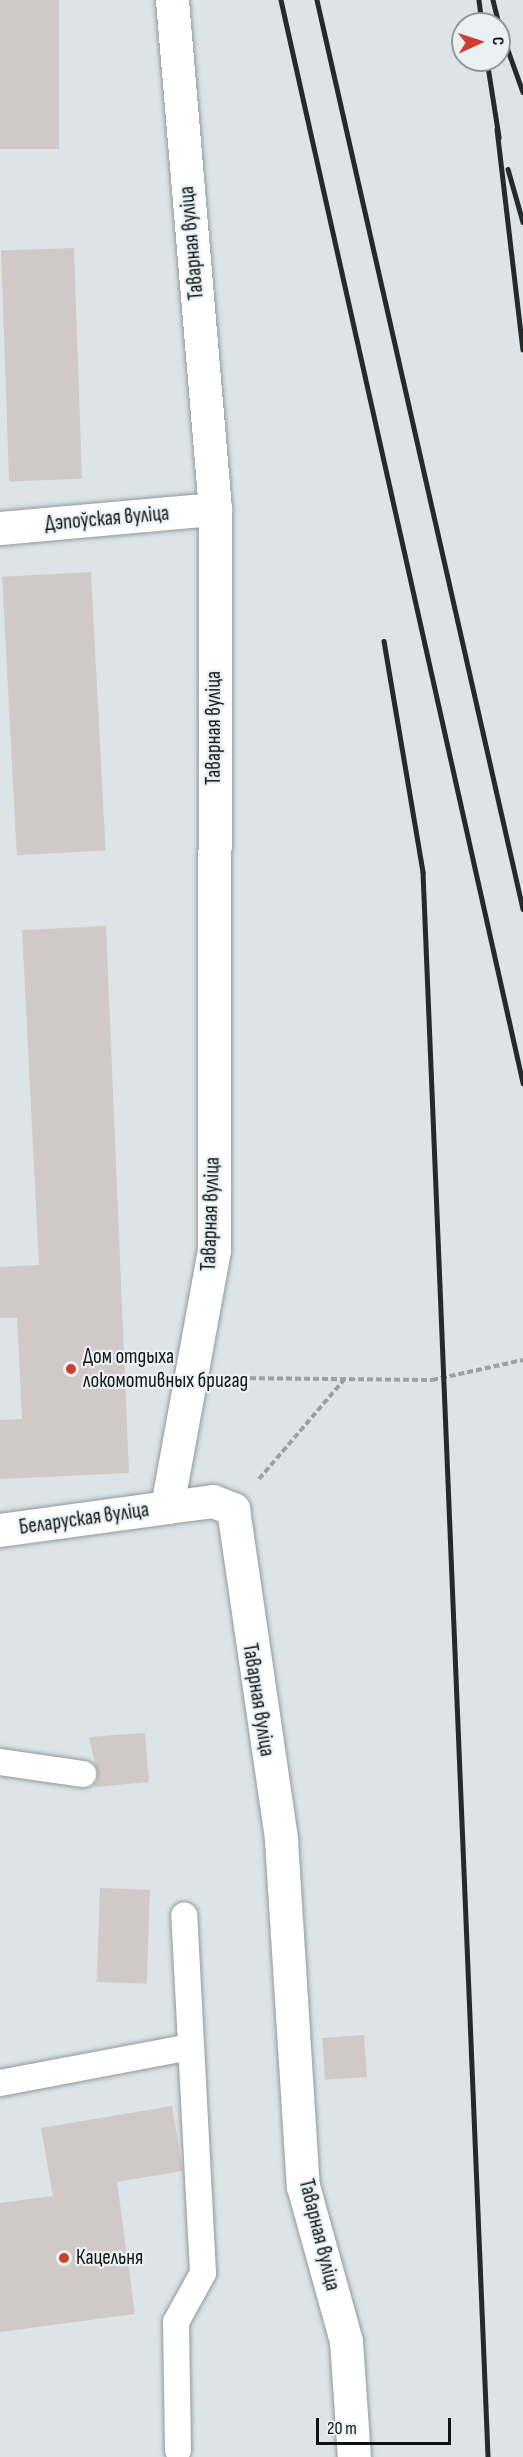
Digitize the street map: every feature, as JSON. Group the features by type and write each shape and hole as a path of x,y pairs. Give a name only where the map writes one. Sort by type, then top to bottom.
{"street":[{"name":"Таварная вуліца","path":"167,1508 214,1250 214,509 172,0"},
{"name":"Дэпоўская вуліца","path":"0,528 214,509"},
{"path":"167,1508 213,1502 233,1509"},
{"name":"Беларуская вуліца","path":"0,1530 167,1508"},
{"name":"Таварная вуліца","path":"233,1509 280,1840 303,2186 346,2341 354,2457"}],"lane":[{"path":"0,1762 83,1774"},
{"path":"178,2450 176,2322 203,2273 184,1916"},
{"path":"0,2083 191,2047"}],"path":[{"path":"190,1378 432,1380 523,1360"},
{"path":"233,1509 345,1380"}],"building":[{"path":"0,0 59,0 59,149 0,149"},
{"path":"74,248 82,479 9,481 1,251"},
{"path":"91,572 106,851 17,855 2,577"},
{"path":"106,926 129,1473 0,1479 0,1420 22,1419 17,1318 0,1318 0,1267 39,1265 22,930"},
{"path":"145,1733 149,1782 94,1787 98,1776 89,1737"},
{"path":"100,1888 150,1890 147,1984 97,1982"},
{"path":"364,2035 367,2077 325,2080 322,2038"},
{"name":"Кацельня","path":"172,2106 183,2171 117,2182 135,2314 0,2332 0,2203 53,2196 41,2128"}],"railway":[{"path":"281,0 523,1083"},
{"path":"317,0 523,909"},
{"path":"479,0 480,12"},
{"path":"493,0 496,12"},
{"path":"511,58 523,92"},
{"path":"489,72 499,137"},
{"path":"497,129 523,349"},
{"path":"508,169 523,222"},
{"path":"384,641 423,872 488,2457"}],"place":[{"name":"Дом отдыха локомотивных бригад","path":"71,1369"},
{"name":"Кацельня","path":"64,2258"}]}
